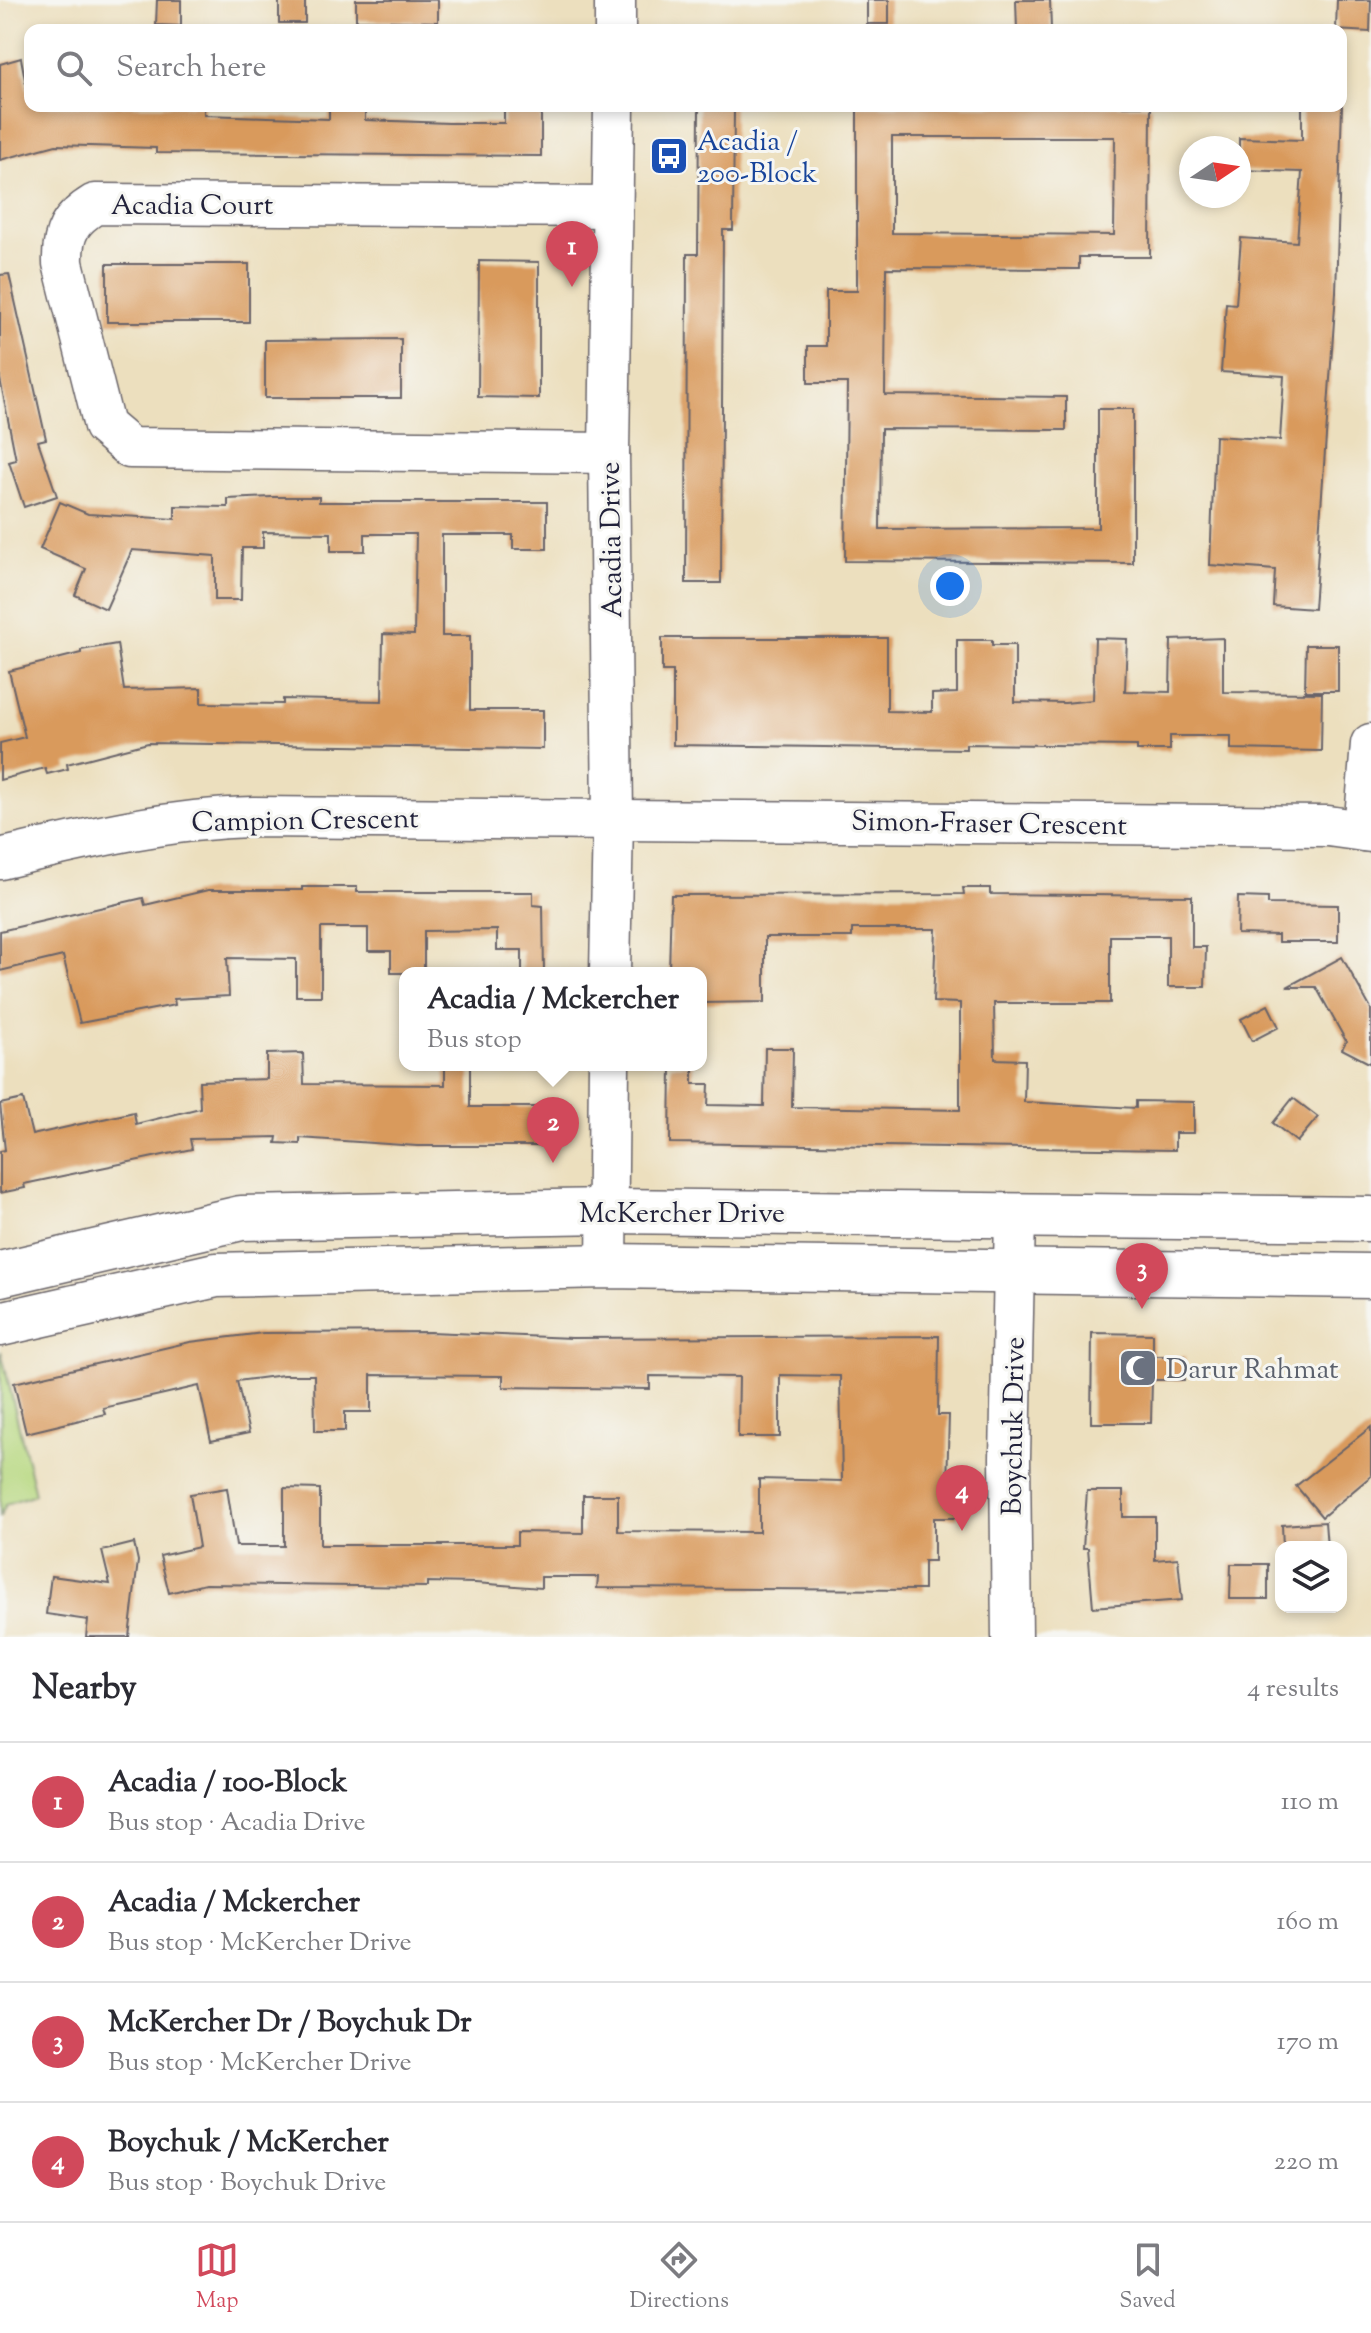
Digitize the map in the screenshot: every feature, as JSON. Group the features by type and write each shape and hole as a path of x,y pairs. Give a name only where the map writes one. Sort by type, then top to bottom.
{"main road":[{"name":"McKercher Drive","path":"0,1274 241,1218 607,1211 1371,1219"},
{"name":"McKercher Drive","path":"0,1324 216,1275 607,1266 1371,1276"}],"street":[{"path":"615,0 615,24"},
{"name":"Acadia Drive","path":"610,967 613,819 609,453 614,112"},
{"name":"Acadia Court","path":"609,453 130,448 104,426 63,263 63,247 74,217 95,204 612,207"},
{"name":"Simon-Fraser Crescent","path":"613,819 1313,826 1367,832 1371,744"},
{"name":"Campion Crescent","path":"0,859 134,827 193,818 613,819"},
{"path":"607,1266 609,1071"},
{"name":"Boychuk Drive","path":"1012,1637 1010,1458 1015,1216"}],"green space":[{"path":"1,1351 35,1494 6,1504 0,1517"}],"building":[{"path":"157,0 181,0 181,24 156,24"},
{"path":"279,0 305,0 305,23 279,23"},
{"path":"356,0 438,0 438,22 356,20"},
{"path":"867,0 889,0 889,24 867,24"},
{"path":"1016,0 1050,0 1051,24 1017,24"},
{"path":"1337,0 1371,0 1370,32 1347,31 1347,24 1336,24"},
{"path":"21,58 24,112 204,112 204,115 329,119 329,112 365,112 365,120 504,123 504,112 541,112 541,156 156,153 156,148 56,145 0,160 0,64"},
{"path":"699,112 734,112 733,230 723,230 721,583 686,583 687,254 698,254"},
{"path":"857,112 1151,112 1150,257 1079,257 1079,269 886,268 885,395 1066,397 1066,430 881,429 880,529 1098,528 1098,409 1133,409 1133,563 845,561 847,383 808,383 808,346 826,346 826,291 857,291","holes":["892,137 1115,137 1114,235 892,233"]},
{"path":"1302,112 1342,112 1336,292 1314,609 1273,606 1275,570 1210,565 1215,436 1280,440 1284,376 1221,372 1226,303 1236,304 1241,238 1297,242 1302,172 1251,170 1251,138 1302,140"},
{"path":"479,261 539,262 539,398 478,397"},
{"path":"107,264 249,264 249,322 107,322"},
{"path":"9,274 46,439 38,441 57,496 24,507 9,462 16,460 0,379 0,275"},
{"path":"401,339 401,398 265,398 265,340"},
{"path":"319,497 319,502 547,502 547,549 513,549 513,535 442,535 442,636 470,636 470,710 543,710 543,749 148,743 67,764 68,769 47,774 45,768 0,780 0,743 25,737 9,671 81,653 81,650 117,644 124,690 201,688 201,703 283,704 283,699 382,701 383,634 414,635 416,534 365,534 365,551 331,551 331,533 263,532 263,548 242,548 241,600 215,600 215,556 132,550 106,609 75,595 86,569 40,549 60,502 88,514 175,519 175,506 228,507 228,499"},
{"path":"662,638 887,638 887,711 932,712 932,694 957,693 957,640 992,640 992,645 1015,645 1015,702 1065,703 1093,700 1095,638 1127,639 1125,691 1170,692 1171,640 1223,638 1223,692 1322,693 1321,751 1231,749 1231,736 1170,736 1170,750 1137,750 1137,746 966,744 966,749 673,745 673,671 662,671"},
{"path":"1306,645 1338,645 1338,691 1305,691"},
{"path":"302,887 357,887 357,892 533,892 533,905 543,906 544,967 522,967 522,950 497,950 497,930 424,931 424,967 399,967 399,973 391,973 391,951 368,951 368,928 321,928 321,996 296,996 296,959 227,958 229,996 174,999 175,1005 80,1023 63,956 0,971 0,931 143,898 145,905 208,890 302,890"},
{"path":"963,888 990,888 990,894 1192,896 1192,947 1206,947 1205,987 1168,987 1168,936 1110,936 1110,1003 994,1003 995,1059 1025,1060 1024,1102 1136,1108 1136,1101 1194,1102 1194,1133 1175,1133 1175,1150 670,1143 671,1071 693,1071 693,1084 709,1084 708,1105 764,1106 765,1048 793,1048 792,1107 960,1110 960,1003 933,1002 936,929 852,929 852,937 765,937 765,1002 707,1003 707,967 669,967 671,895 964,894"},
{"path":"1238,897 1268,898 1268,904 1338,905 1338,942 1278,942 1278,935 1237,934"},
{"path":"1342,957 1371,1009 1371,1064 1342,1049 1346,1041 1316,987 1287,987"},
{"path":"1268,1005 1279,1027 1252,1041 1241,1019"},
{"path":"303,1053 304,1084 445,1085 445,1071 470,1071 470,1107 542,1107 541,1146 417,1146 300,1138 300,1144 276,1143 277,1137 190,1139 192,1149 24,1184 25,1188 0,1193 0,1151 5,1150 0,1104 23,1099 32,1135 134,1112 136,1124 200,1108 199,1081 267,1079 267,1054"},
{"path":"1293,1098 1318,1117 1297,1142 1273,1123"},
{"path":"430,1332 572,1338 939,1336 938,1415 949,1415 947,1485 958,1485 957,1518 934,1518 934,1561 924,1561 924,1590 597,1588 598,1577 541,1577 541,1588 427,1582 427,1587 205,1584 169,1593 160,1556 199,1547 190,1494 227,1488 236,1546 284,1546 284,1488 320,1489 320,1545 517,1545 517,1532 583,1533 583,1495 618,1495 618,1531 759,1532 759,1479 842,1481 840,1376 780,1375 780,1437 738,1437 739,1377 650,1376 650,1389 503,1387 503,1376 371,1375 371,1412 345,1412 345,1431 315,1431 314,1375 283,1375 237,1381 249,1433 211,1441 199,1386 103,1408 105,1414 26,1433 14,1383 190,1342 263,1333"},
{"name":"Darur Rahmat","path":"1092,1333 1153,1334 1153,1356 1185,1356 1184,1380 1152,1380 1151,1423 1091,1423"},
{"path":"1371,1427 1371,1476 1322,1517 1296,1486"},
{"path":"1087,1491 1123,1491 1123,1517 1155,1517 1155,1560 1178,1558 1182,1600 1093,1607 1088,1548 1083,1548"},
{"path":"1325,1522 1327,1541 1283,1541 1282,1525"},
{"path":"134,1543 138,1561 129,1637 86,1637 88,1620 46,1614 51,1576 110,1584 102,1551"},
{"path":"1231,1564 1268,1564 1268,1599 1230,1599"}],"place":[{"name":"Acadia / 200-Block","path":"669,156"},
{"name":"Acadia / 100-Block","path":"572,287"},
{"name":"Acadia / Mckercher","path":"553,1163"},
{"name":"McKercher Dr / Boychuk Dr","path":"1142,1309"},
{"name":"Darur Rahmat","path":"1138,1368"},
{"name":"Boychuk / McKercher","path":"962,1531"}]}
